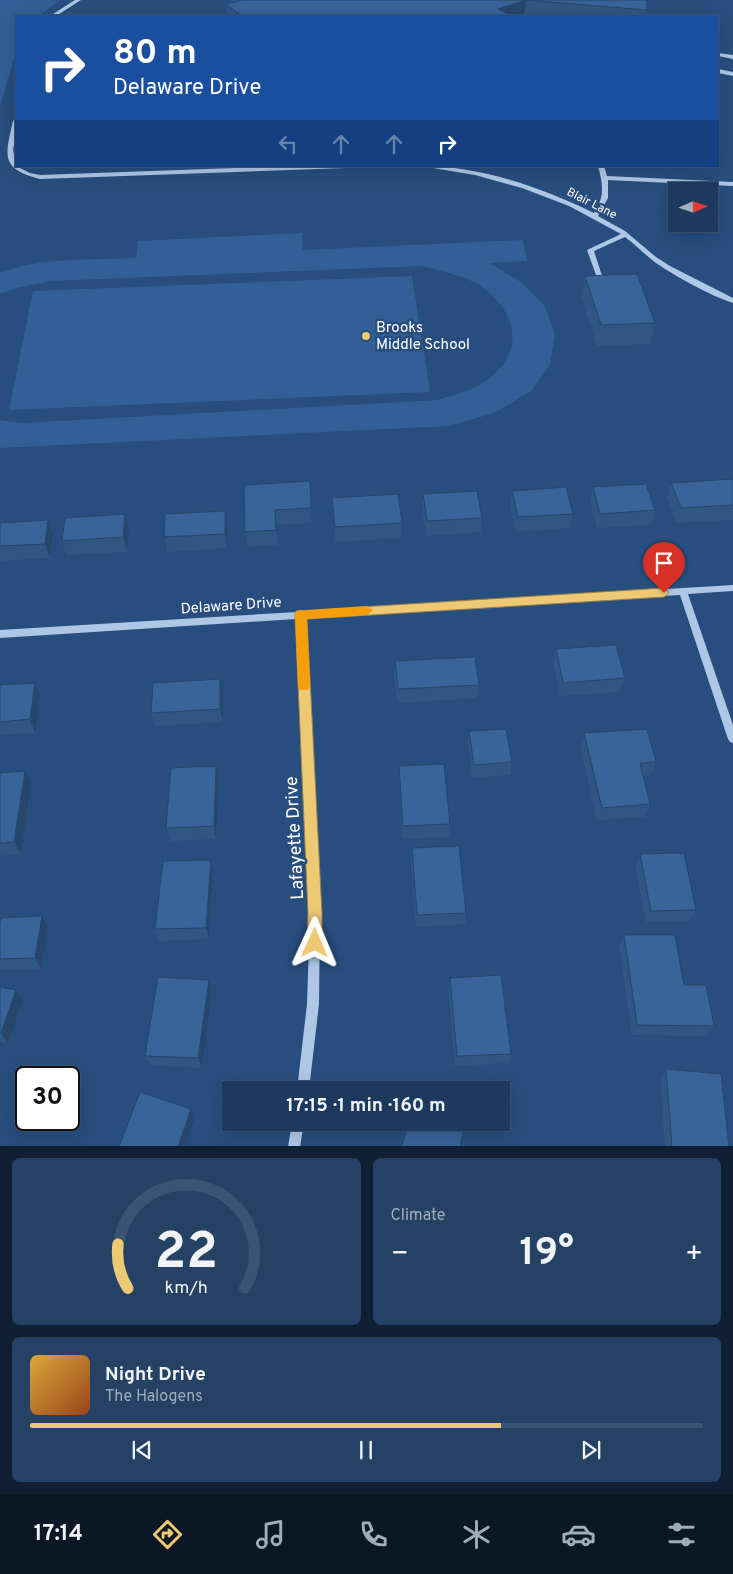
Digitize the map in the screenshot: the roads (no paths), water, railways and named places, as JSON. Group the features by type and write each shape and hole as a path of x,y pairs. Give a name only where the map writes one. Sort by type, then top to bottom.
{"street":[{"path":"55,15 78,0"},
{"path":"719,55 733,57"},
{"path":"719,71 733,74"},
{"path":"15,125 8,154 10,160 15,168 22,172 40,177 318,167"},
{"path":"595,216 606,201 604,178 600,167"},
{"path":"604,178 733,184"},
{"path":"602,284 590,250 625,235"},
{"name":"Delaware Drive","path":"0,634 733,588"},
{"path":"683,592 733,739"},
{"name":"Lafayette Drive","path":"300,614 315,914 313,1004 304,1081"},
{"path":"294,1146 296,1131"}],"lane":[{"name":"Blair Lane","path":"448,167 502,179 539,190 595,216 625,235 659,261 697,284 733,301"}],"place":[{"name":"Brooks Middle School","path":"366,336"}]}
